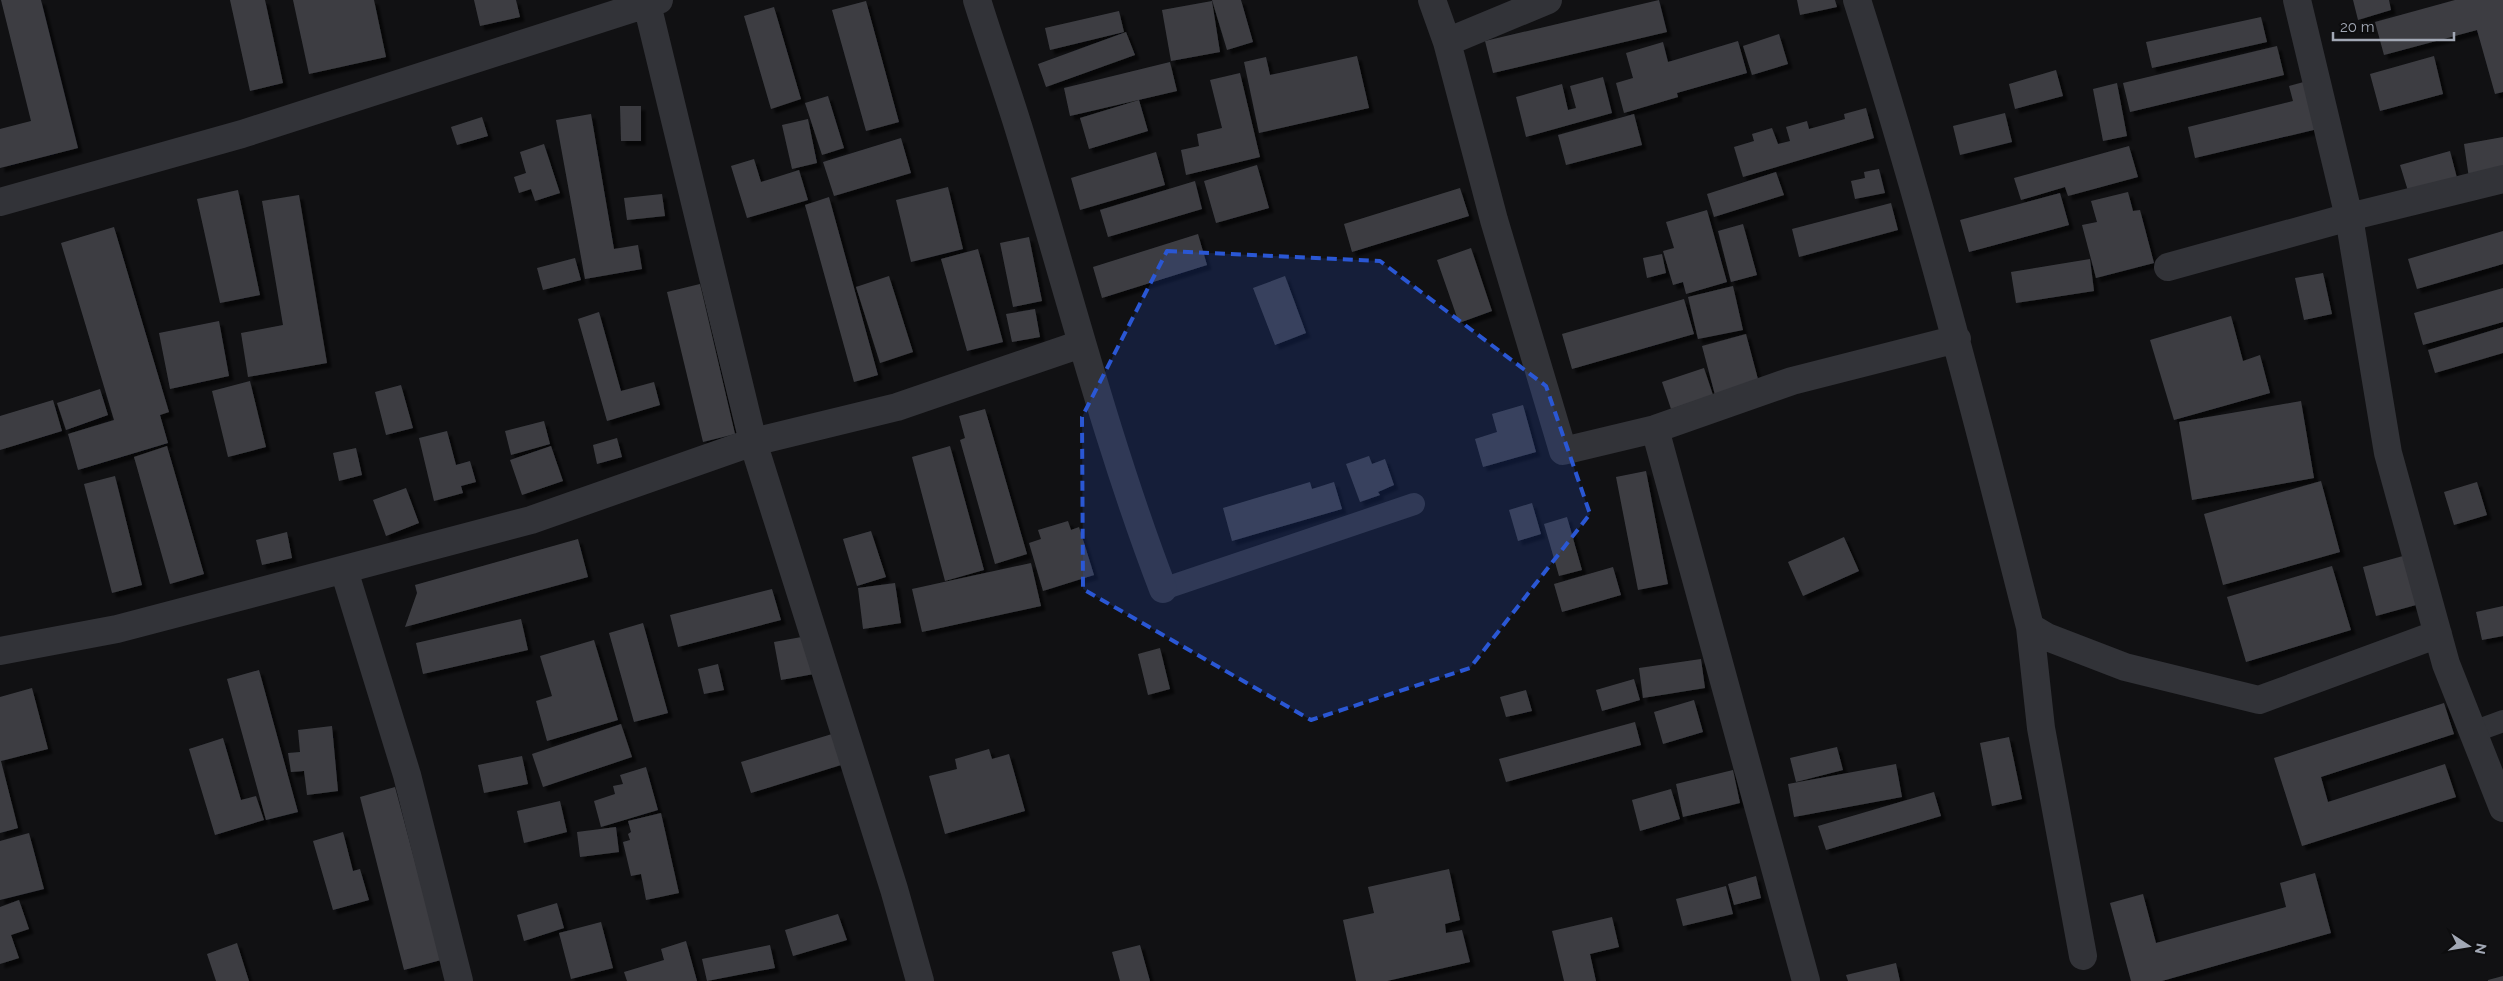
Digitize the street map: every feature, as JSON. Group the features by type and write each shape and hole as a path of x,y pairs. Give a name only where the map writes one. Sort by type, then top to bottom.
{"street":[{"path":"977,0 1018,126 1081,344 1146,544 1163,589"},
{"path":"1432,0 1446,42 1494,220 1563,451 1655,429 1792,381 1957,339"},
{"path":"1446,42 1548,0"},
{"path":"1857,0 1899,133 1957,339 2030,628 2041,728 2083,956"},
{"path":"2297,0 2349,217 2388,453 2446,664 2503,808"},
{"path":"0,202 242,134 651,1 753,442 891,879 920,981"},
{"path":"2168,267 2349,217 2503,179"},
{"path":"0,651 117,629 531,520 753,442 897,407 1081,344"},
{"path":"1655,429 1806,981"},
{"path":"344,570 407,775 458,981"},
{"path":"2030,628 2047,637 2125,667 2259,700 2438,634"}],"lane":[{"path":"1163,589 1414,504"},
{"path":"2473,732 2503,721"}],"highlighted area":[{"path":"1167,251 1380,261 1546,386 1590,514 1470,668 1311,720 1083,589 1082,417"}],"building":[{"path":"1,0 41,0 78,148 0,168 0,129 31,121"},
{"path":"230,0 265,0 283,83 250,91"},
{"path":"293,0 374,0 386,57 309,74"},
{"path":"474,0 516,0 520,17 480,26"},
{"path":"1212,0 1241,0 1253,42 1227,50"},
{"path":"1659,0 1667,32 1493,73 1485,41"},
{"path":"1797,0 1835,0 1837,7 1800,15"},
{"path":"2353,0 2389,0 2391,10 2358,20"},
{"path":"2455,0 2503,0 2503,92 2495,94 2477,30 2384,55 2375,22"},
{"path":"866,1 899,122 866,131 832,10"},
{"path":"1212,1 1220,52 1171,61 1162,10"},
{"path":"774,7 801,99 771,109 744,16"},
{"path":"1119,11 1124,32 1050,50 1045,28"},
{"path":"2261,17 2267,42 2152,68 2146,42"},
{"path":"1126,32 1135,55 1046,87 1038,64"},
{"path":"1779,34 1788,64 1752,75 1743,46"},
{"path":"1738,41 1747,73 1677,93 1678,97 1624,113 1616,83 1633,78 1626,53 1663,42 1668,62"},
{"path":"2277,46 2284,75 2130,112 2123,83"},
{"path":"1357,56 1369,108 1259,133 1244,62 1266,57 1270,75"},
{"path":"2434,56 2443,94 2380,111 2370,74"},
{"path":"1170,62 1177,91 1070,116 1064,88"},
{"path":"2056,70 2063,96 2015,109 2009,84"},
{"path":"1240,73 1260,157 1186,175 1181,150 1199,146 1197,134 1222,128 1210,80"},
{"path":"1603,77 1612,113 1526,137 1516,97 1562,84 1568,110 1576,108 1570,86"},
{"path":"2311,80 2322,128 2195,158 2188,127 2293,101 2289,86"},
{"path":"2117,83 2127,136 2103,141 2093,89"},
{"path":"828,96 844,148 822,155 805,103"},
{"path":"1139,100 1148,131 1089,149 1080,118"},
{"path":"620,106 641,106 641,141 621,141"},
{"path":"1866,108 1874,138 1743,177 1734,147 1754,141 1752,134 1772,128 1778,144 1790,141 1786,127 1807,121 1809,129 1845,119 1844,114"},
{"path":"2005,113 2012,142 1960,155 1953,126"},
{"path":"591,114 614,249 638,245 642,269 585,279 556,120"},
{"path":"1634,114 1642,145 1566,165 1558,135"},
{"path":"482,117 488,136 457,145 451,127"},
{"path":"808,119 817,163 792,169 782,125"},
{"path":"2503,137 2503,171 2469,178 2464,144"},
{"path":"901,138 911,173 834,196 823,162"},
{"path":"544,144 560,193 535,201 531,189 519,193 514,177 526,173 520,152"},
{"path":"2129,146 2138,177 2068,196 2065,187 2021,200 2014,178"},
{"path":"2450,151 2457,178 2408,191 2400,165"},
{"path":"1156,152 1165,185 1080,210 1071,178"},
{"path":"754,159 761,182 799,170 808,200 747,218 731,166"},
{"path":"1257,165 1269,208 1216,223 1204,181"},
{"path":"1879,169 1885,193 1855,199 1851,181 1865,178 1864,172"},
{"path":"1776,172 1784,195 1714,217 1707,194"},
{"path":"1195,181 1202,209 1108,237 1100,210"},
{"path":"948,187 963,249 911,262 896,200"},
{"path":"1460,188 1469,216 1352,252 1344,224"},
{"path":"238,190 260,295 220,303 197,199"},
{"path":"2128,192 2133,211 2140,210 2154,263 2096,278 2082,225 2097,222 2091,201"},
{"path":"2060,193 2069,225 1969,252 1960,220"},
{"path":"662,194 665,216 627,220 624,198"},
{"path":"299,195 327,363 248,377 241,333 283,325 262,201"},
{"path":"829,197 878,375 854,382 805,205"},
{"path":"1891,203 1898,230 1799,257 1792,229"},
{"path":"1707,210 1727,282 1686,294 1683,282 1673,285 1663,251 1674,248 1666,222"},
{"path":"1743,224 1757,275 1731,282 1718,231"},
{"path":"114,227 169,412 160,415 168,443 78,470 68,434 114,420 61,243"},
{"path":"2503,231 2503,264 2417,289 2408,259"},
{"path":"1198,234 1207,265 1102,298 1093,267"},
{"path":"1029,237 1042,301 1013,307 1000,243"},
{"path":"1471,248 1492,311 1459,323 1437,260"},
{"path":"978,249 1003,342 967,351 941,259"},
{"path":"1662,254 1666,273 1647,278 1643,258"},
{"path":"575,258 581,280 543,290 537,268"},
{"path":"2090,259 2094,291 2016,303 2011,272"},
{"path":"2323,273 2332,314 2304,320 2295,278"},
{"path":"889,276 913,352 880,363 856,287"},
{"path":"1285,276 1306,333 1275,345 1253,288"},
{"path":"700,284 735,434 703,442 667,292"},
{"path":"1733,286 1743,330 1698,339 1688,297"},
{"path":"2503,288 2503,322 2423,345 2414,313"},
{"path":"1684,299 1694,334 1572,369 1562,334"},
{"path":"1035,309 1040,337 1012,342 1006,314"},
{"path":"599,312 621,391 654,382 660,405 607,421 578,319"},
{"path":"2231,316 2243,361 2260,355 2270,393 2174,420 2150,340"},
{"path":"219,321 229,376 170,389 159,333"},
{"path":"2503,327 2503,353 2435,373 2428,350"},
{"path":"1746,334 1759,383 1715,395 1702,346"},
{"path":"1704,368 1713,395 1671,409 1662,382"},
{"path":"250,381 266,447 228,457 212,391"},
{"path":"401,385 413,428 386,435 375,392"},
{"path":"100,389 108,415 66,430 57,403"},
{"path":"53,400 62,431 0,450 0,416"},
{"path":"2301,401 2314,478 2192,500 2179,422"},
{"path":"1523,405 1536,452 1483,467 1475,439 1497,432 1492,414"},
{"path":"985,409 1027,554 995,564 960,440 965,438 959,416"},
{"path":"544,421 550,444 511,455 505,431"},
{"path":"447,431 456,465 470,461 476,482 461,486 463,493 434,501 419,438"},
{"path":"617,438 622,457 597,464 593,445"},
{"path":"167,446 204,574 170,584 134,457"},
{"path":"551,446 563,481 522,495 510,460"},
{"path":"950,446 984,570 945,581 912,457"},
{"path":"356,448 362,475 339,481 333,453"},
{"path":"1369,456 1372,464 1385,459 1394,485 1378,492 1380,495 1360,502 1346,464"},
{"path":"1646,471 1668,584 1638,590 1616,477"},
{"path":"115,476 142,585 112,593 84,484"},
{"path":"2321,481 2340,552 2223,585 2204,514"},
{"path":"1310,482 1312,489 1334,482 1342,509 1232,541 1223,508"},
{"path":"2477,482 2487,515 2454,525 2444,492"},
{"path":"406,488 419,523 386,536 373,500"},
{"path":"1532,503 1541,534 1518,541 1509,510"},
{"path":"1567,517 1582,570 1559,576 1544,524"},
{"path":"1068,521 1071,530 1079,527 1094,575 1043,591 1029,543 1041,539 1038,530"},
{"path":"871,531 886,577 857,586 843,539"},
{"path":"287,532 292,558 262,565 256,540"},
{"path":"1844,537 1859,571 1803,596 1788,562"},
{"path":"578,539 588,577 405,627 417,593 415,585"},
{"path":"2403,556 2416,605 2376,616 2363,567"},
{"path":"1031,563 1041,606 922,632 912,589"},
{"path":"2332,566 2351,630 2246,662 2227,597"},
{"path":"1613,567 1621,595 1562,612 1554,584"},
{"path":"895,583 901,623 863,629 858,588"},
{"path":"772,589 781,620 678,647 670,615"},
{"path":"2503,606 2503,636 2482,640 2476,612"},
{"path":"521,619 528,650 423,674 416,643"},
{"path":"643,623 668,713 634,722 609,633"},
{"path":"807,636 814,674 781,680 774,642"},
{"path":"594,640 618,720 547,741 536,701 552,696 540,656"},
{"path":"1160,648 1170,689 1148,695 1138,654"},
{"path":"1701,659 1705,688 1643,698 1639,668"},
{"path":"718,664 724,690 704,694 698,669"},
{"path":"259,670 298,812 266,820 227,679"},
{"path":"1634,679 1640,700 1602,711 1596,690"},
{"path":"32,688 48,749 1,761 18,828 0,833 0,697"},
{"path":"1526,690 1532,711 1506,717 1500,697"},
{"path":"1694,700 1703,732 1663,744 1654,712"},
{"path":"2444,703 2454,734 2321,777 2328,802 2445,764 2456,797 2302,846 2274,758"},
{"path":"1635,722 1641,745 1506,782 1499,759"},
{"path":"621,724 632,757 543,787 532,754"},
{"path":"332,726 338,791 307,795 304,771 291,772 288,753 300,752 298,730"},
{"path":"832,734 841,765 751,793 741,762"},
{"path":"2009,737 2022,799 1992,806 1980,743"},
{"path":"223,738 241,800 256,796 264,820 215,835 189,749"},
{"path":"1837,747 1843,770 1796,782 1790,758"},
{"path":"989,749 992,759 1009,754 1025,811 945,834 929,776 957,769 955,759"},
{"path":"522,756 528,784 484,793 478,765"},
{"path":"1896,764 1902,797 1794,817 1788,784"},
{"path":"646,767 658,810 601,827 594,801 615,794 613,786 623,784 620,775"},
{"path":"1733,770 1740,803 1683,817 1676,784"},
{"path":"395,787 441,960 404,970 360,797"},
{"path":"1671,789 1680,819 1640,831 1632,800"},
{"path":"1934,792 1941,816 1826,850 1818,826"},
{"path":"560,801 567,832 524,843 517,811"},
{"path":"661,813 679,893 646,900 641,874 631,876 623,842 630,840 628,834 631,832 628,821"},
{"path":"616,827 619,852 580,857 577,832"},
{"path":"343,832 353,871 360,869 369,900 333,910 313,841"},
{"path":"29,833 44,889 0,900 0,841"},
{"path":"1449,869 1460,920 1445,924 1446,933 1462,930 1470,962 1387,981 1356,981 1343,920 1374,913 1368,887"},
{"path":"2315,873 2331,933 2162,981 2131,981 2110,903 2143,894 2156,943 2286,907 2280,883"},
{"path":"1756,876 1761,898 1734,905 1728,884"},
{"path":"1726,886 1733,914 1683,926 1676,899"},
{"path":"19,900 29,929 11,935 19,958 0,964 0,907"},
{"path":"557,903 564,928 524,941 517,915"},
{"path":"838,914 847,940 793,956 785,930"},
{"path":"1612,917 1619,947 1590,954 1596,981 1564,981 1552,931"},
{"path":"601,922 613,968 571,979 559,933"},
{"path":"686,941 697,981 627,981 624,972 664,960 661,949"},
{"path":"237,943 249,981 216,981 207,954"},
{"path":"770,945 775,968 707,981 702,959"},
{"path":"1140,945 1150,981 1120,981 1112,952"},
{"path":"1896,963 1900,981 1848,981 1846,975"},
{"path":"2503,976 2503,981 2488,981 2488,980"}]}
